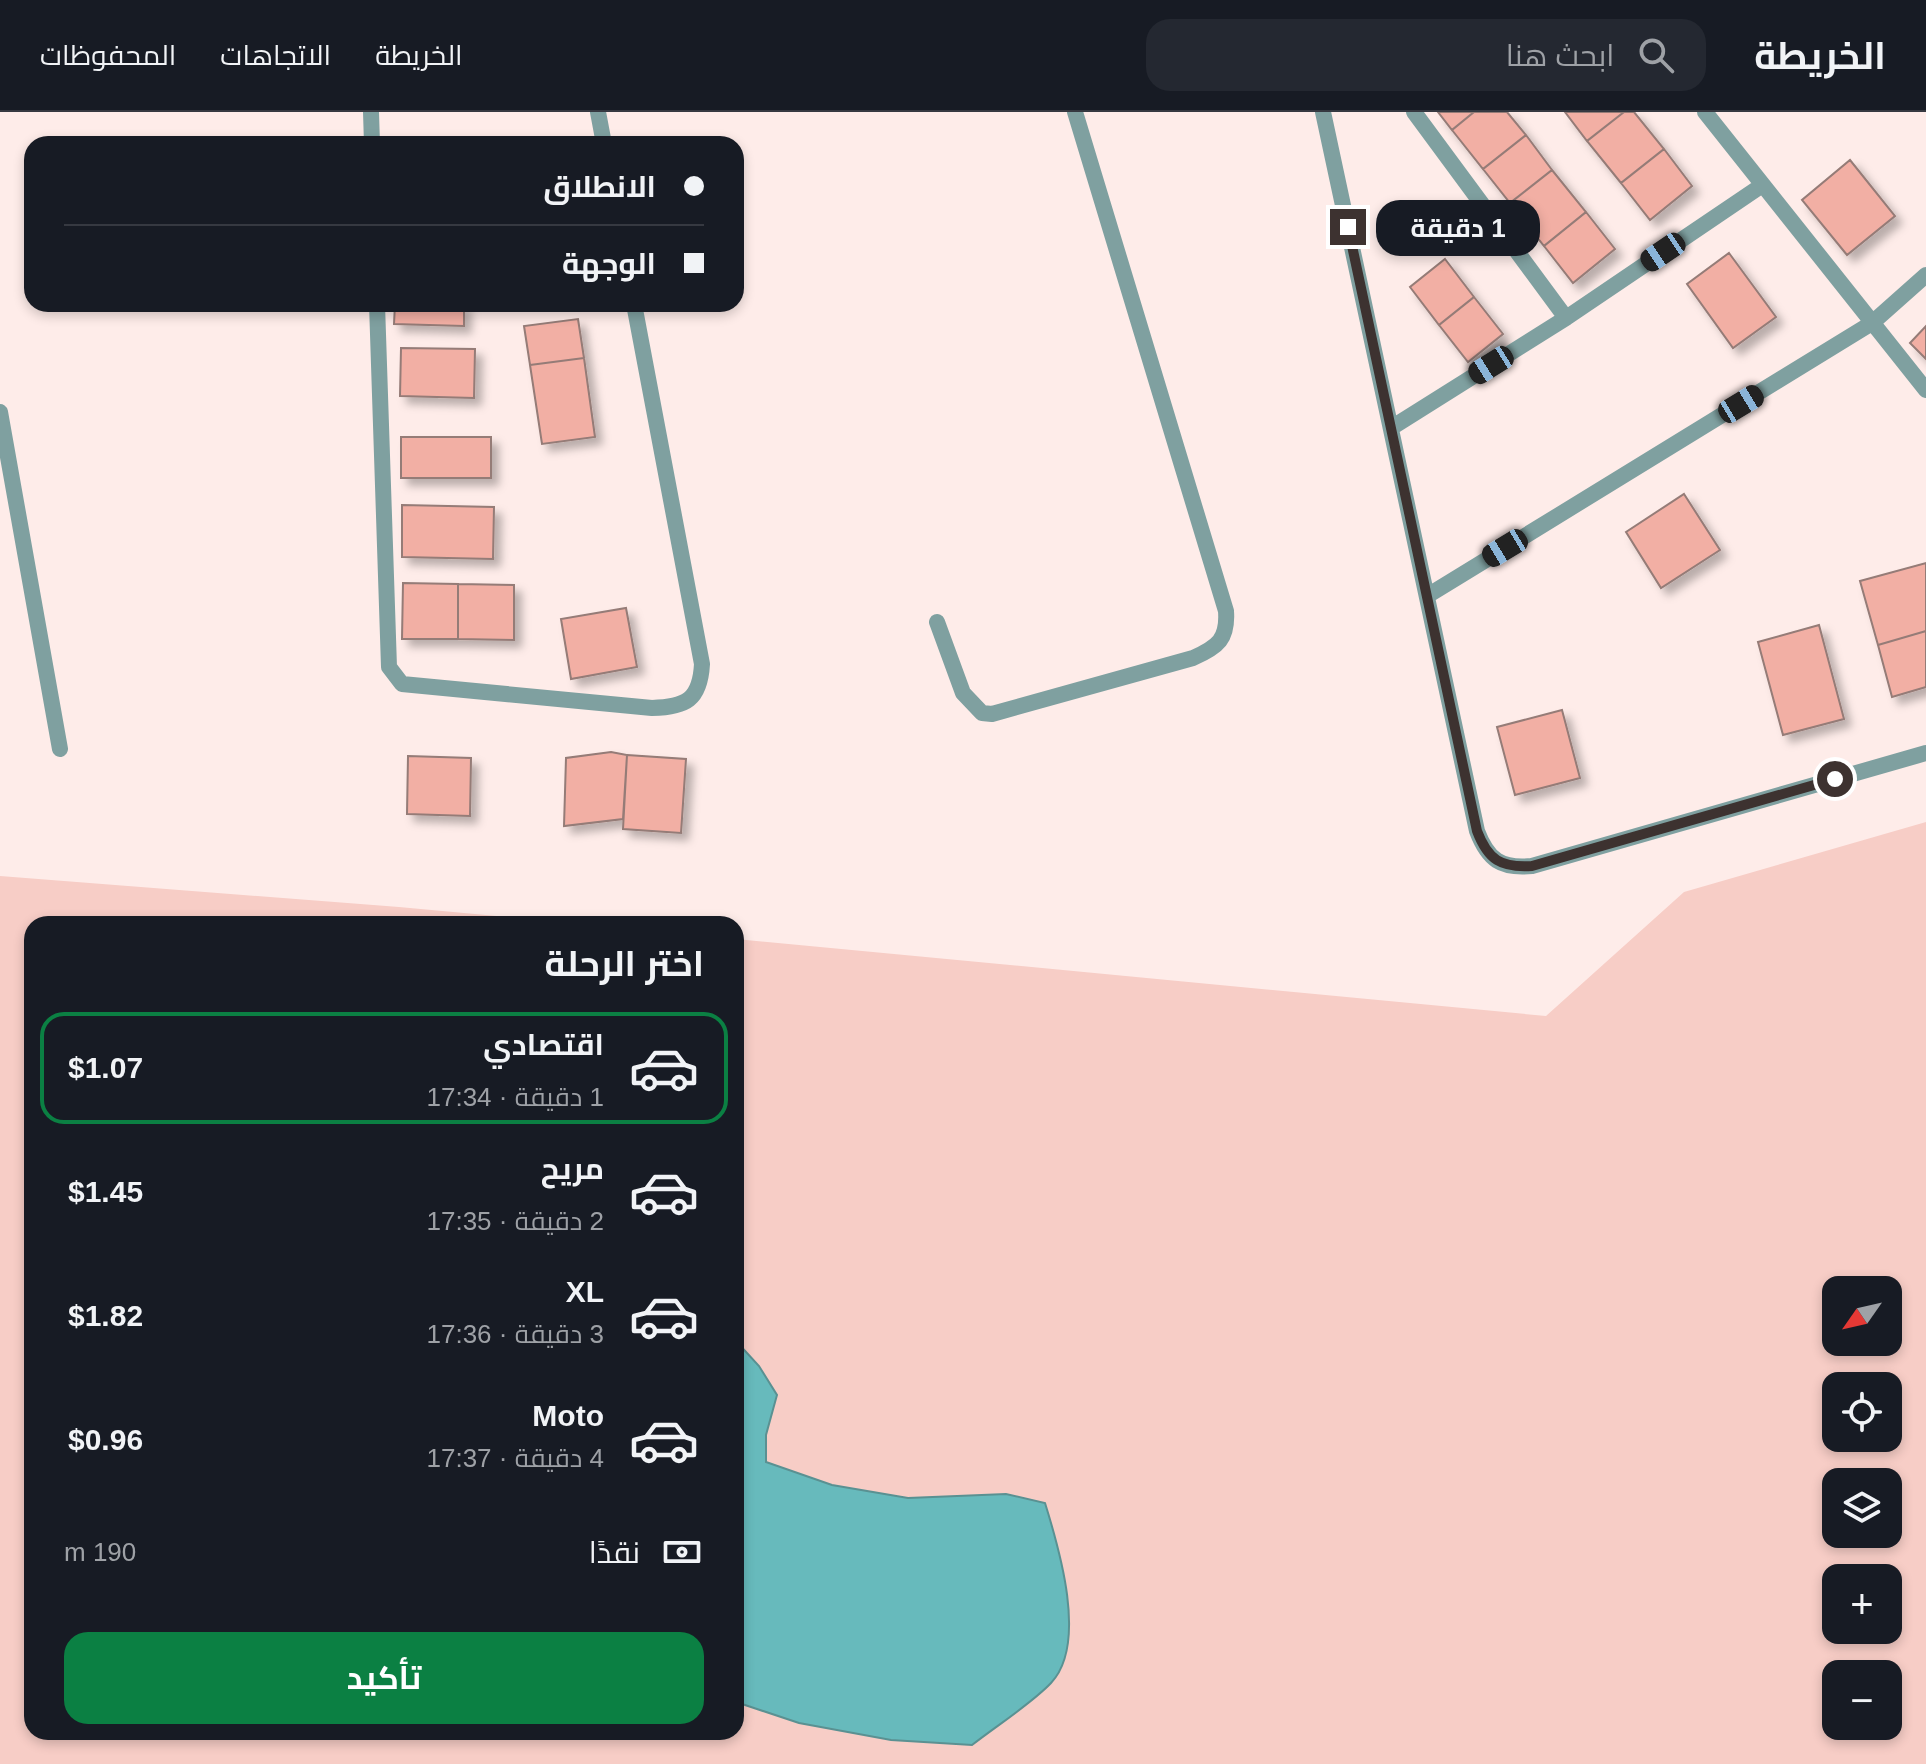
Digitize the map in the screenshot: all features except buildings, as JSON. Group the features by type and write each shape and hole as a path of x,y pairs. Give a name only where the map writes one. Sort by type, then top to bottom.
{"street":[{"path":"371,112 372,136"},
{"path":"598,112 602,136"},
{"path":"937,622 963,693 975,708 992,714 1193,658 1209,651 1227,629 1226,611 1075,112"},
{"path":"1323,112 1483,848 1497,862 1514,868 1532,866 1926,753"},
{"path":"1414,112 1566,318"},
{"path":"1705,112 1926,390"},
{"path":"1391,428 1566,318 1761,186"},
{"path":"1427,596 1872,323 1926,275"},
{"path":"377,312 389,667 396,680 402,684 671,707 687,702 695,693 701,681 702,664 636,312"},
{"path":"0,412 60,749"}],"shaded area":[{"path":"1926,822 1926,1764 0,1764 0,876 495,916 24,916 24,1740 744,1740 744,940 1546,1016 1684,892"}],"water":[{"path":"744,1350 759,1366 777,1395 766,1435 766,1462 832,1485 908,1498 1006,1494 1045,1503 1067,1595 1068,1645 1062,1666 1043,1691 972,1745 891,1740 799,1723 744,1705"}],"route":[{"path":"1348,227 1483,848 1497,862 1514,868 1532,866 1835,779"}]}
